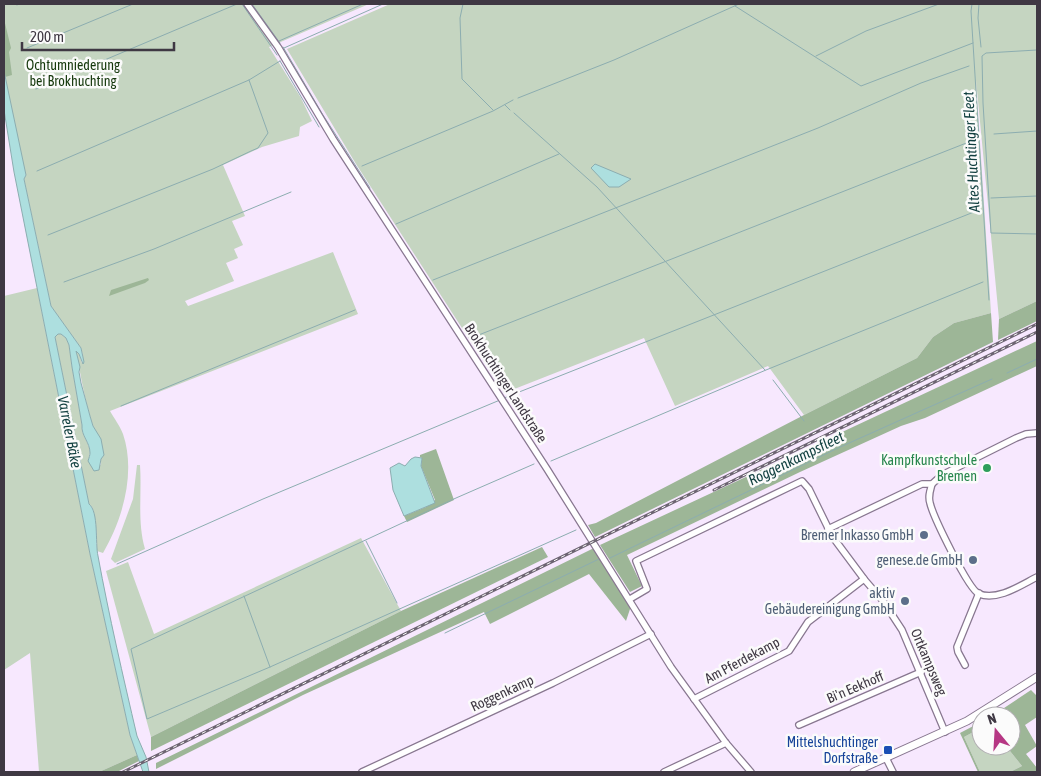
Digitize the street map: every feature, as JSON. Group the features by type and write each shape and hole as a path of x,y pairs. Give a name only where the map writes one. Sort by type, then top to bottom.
{"main road":[{"path":"854,772 945,732 987,710 1037,677"}],"street":[{"name":"Brokhuchtinger Landstraße","path":"248,4 278,47 333,139 502,399 651,634 694,699 726,743 751,772"},
{"path":"1037,432 1026,434 1008,442 942,475 932,484 929,493 932,511 964,575 971,587 979,594 1001,594 1037,577"},
{"name":"Ortkampsweg","path":"630,599 647,589 636,561 802,481 809,489 828,529 899,624 945,732"},
{"path":"828,529 922,484 932,484"},
{"name":"Am Pferdekamp","path":"694,699 789,651 808,622 864,579"},
{"path":"965,665 957,647 979,594"},
{"name":"Roggenkamp","path":"362,772 553,683 651,634"},
{"name":"Bi'n Eekhoff","path":"799,725 921,672"},
{"path":"664,772 726,743"},
{"path":"886,758 893,772"}],"green space":[{"name":"Ochtumniederung bei Brokhuchting","path":"4,4 369,4 269,47 301,98 312,121 300,127 299,136 262,147 223,165 245,216 232,221 243,245 234,249 238,258 226,263 234,281 185,301 188,306 333,252 358,314 110,411 119,425 127,449 128,479 122,510 103,553 97,551 97,535 93,510 89,504 55,337 61,334 66,338 69,345 82,429 90,453 89,457 101,465 99,444 83,389 76,351 82,363 83,356 81,348 51,306 24,179 26,175 4,97"},
{"path":"390,4 1037,4 1037,301 999,319 976,80 991,313 954,323 933,337 917,358 804,415 768,366 675,406 644,338 504,393 356,164 287,49"},
{"path":"37,288 90,554 130,735 137,755 99,772 39,772 30,653 4,670 4,296"},
{"path":"137,465 140,465 140,518 145,549 115,563 111,559 133,499"},
{"path":"361,538 401,611 151,737 106,571 128,562 154,634"},
{"path":"971,733 971,752 964,737"},
{"path":"973,756 1014,756 1022,766 1010,772 980,772"}],"shaded area":[{"path":"4,19 11,48 9,52 12,75 5,77 4,71"},
{"path":"148,278 149,280 145,283 109,296 111,290"},
{"path":"1037,301 1037,321 998,340 999,319"},
{"path":"991,313 993,342 595,537 588,525 596,523 917,358 933,337 954,323"},
{"path":"1037,341 1037,366 925,418 901,426 800,472 627,555 642,586 630,592 600,545"},
{"path":"436,449 454,500 407,522 404,516 426,507 435,500 421,466 422,458 420,455"},
{"path":"542,547 548,557 151,751 151,737 401,611"},
{"path":"594,548 631,606 626,621 589,574 490,624 484,612 303,695 156,769 156,763"},
{"path":"1031,690 1037,696 1037,717 1025,725 1037,746 1026,754 1037,768 1037,772 1010,772 1022,766 1014,756 1021,756 1021,706 1007,706"},
{"path":"971,727 971,733 964,737 971,756 980,772 978,772 960,733"},
{"path":"137,755 139,761 117,772 99,772"}],"water":[{"name":"Varreler Bäke","path":"4,71 26,175 24,179 51,306 81,348 83,364 76,351 81,383 93,426 101,439 104,455 101,459 99,470 94,471 88,461 90,449 82,429 69,345 66,338 58,334 55,337 89,504 94,514 97,550 107,601 137,736 146,757 149,772 143,772 130,735 90,554 14,172 4,110"},
{"path":"595,164 631,179 619,187 609,187 591,168"},
{"path":"415,457 422,458 421,466 435,503 404,516 393,490 390,468 399,463 405,466"}],"waterway":[{"path":"27,48 133,4"},
{"path":"36,89 237,4"},
{"path":"242,4 277,55"},
{"path":"252,4 280,43"},
{"path":"279,41 363,4"},
{"path":"284,48 383,4"},
{"path":"463,4 460,18 462,79 493,110"},
{"path":"518,98 614,60 739,4"},
{"path":"816,56 866,31 939,4"},
{"name":"Altes Huchtinger Fleet","path":"972,4 989,300"},
{"path":"979,4 978,18 981,47"},
{"path":"735,6 861,86 973,43"},
{"path":"283,47 323,115 370,188"},
{"path":"1037,50 986,53 982,56 991,233 1037,234"},
{"path":"280,61 319,127"},
{"path":"37,171 249,80 280,61"},
{"path":"433,280 818,128 921,83 969,66"},
{"path":"48,235 213,169 258,148 268,133 249,80"},
{"path":"362,166 493,111 513,100"},
{"path":"505,105 510,110"},
{"path":"514,113 597,187 765,370"},
{"path":"994,134 1037,131"},
{"path":"471,338 974,140"},
{"path":"396,224 559,154"},
{"path":"64,282 154,249 291,192"},
{"path":"991,198 1037,196"},
{"path":"504,398 979,210"},
{"path":"551,461 766,370 983,282"},
{"path":"121,406 355,310"},
{"name":"Roggenkampsfleet","path":"1007,373 1037,359"},
{"name":"Roggenkampsfleet","path":"610,558 838,448 992,379"},
{"path":"773,380 804,421"},
{"path":"117,564 263,499 500,400"},
{"path":"534,464 456,498 131,649 147,719 270,667 576,530"},
{"path":"366,541 397,603"},
{"name":"Roggenkampsfleet","path":"445,633 599,559"},
{"path":"244,596 270,667"}],"railway":[{"path":"123,772 1037,324"},
{"path":"714,490 1037,332"}],"place":[{"name":"Kampfkunstschule Bremen","path":"987,468"},
{"name":"Bremer Inkasso GmbH","path":"924,535"},
{"name":"genese.de GmbH","path":"973,560"},
{"name":"aktiv Gebäudereinigung GmbH","path":"905,601"},
{"name":"Mittelshuchtinger Dorfstraße","path":"888,750"}]}
